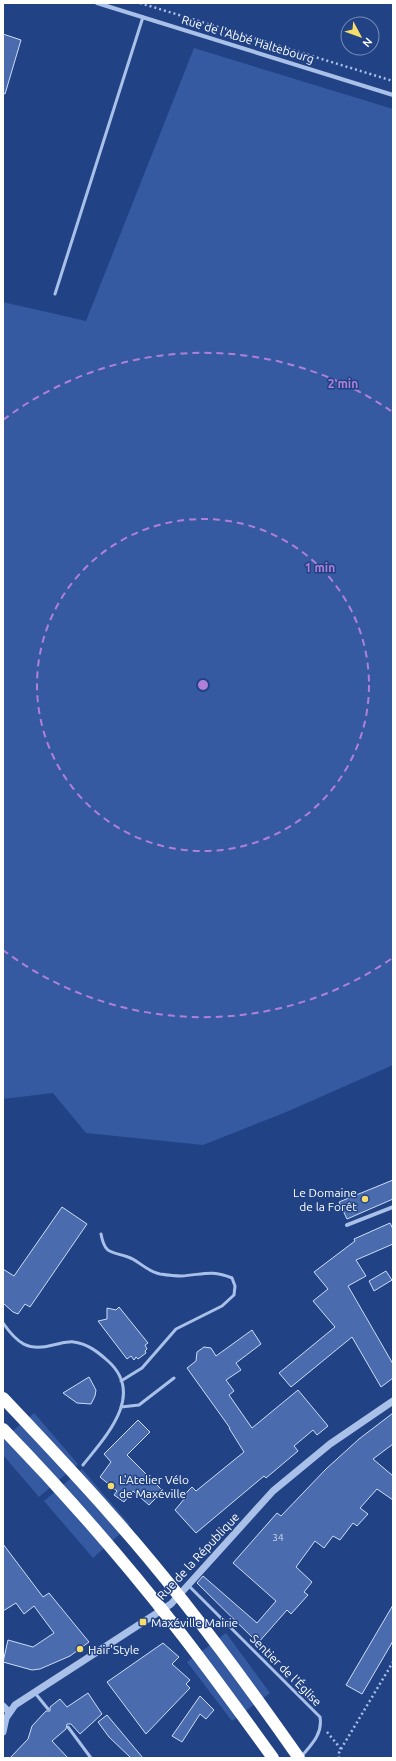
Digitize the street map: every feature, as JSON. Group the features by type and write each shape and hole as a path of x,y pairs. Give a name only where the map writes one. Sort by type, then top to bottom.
{"highway":[{"path":"3,1398 114,1517 227,1658 300,1758"},
{"path":"3,1429 57,1486 144,1586 209,1670 273,1758"}],"street":[{"name":"Rue de l'Abbé Haltebourg","path":"97,3 393,95"},
{"path":"347,1225 393,1207"},
{"name":"Rue de la République","path":"9,1712 15,1705 34,1692 76,1667 171,1604 273,1491 330,1444 393,1401"},
{"path":"3,1706 9,1712 3,1732"}],"lane":[{"path":"55,294 143,17"},
{"path":"101,1234 103,1245 109,1252 129,1257 142,1266 157,1273 180,1276 217,1272 232,1278 235,1286 234,1295 222,1306 176,1329 142,1368 121,1381"},
{"path":"3,1323 11,1334 30,1347 43,1348 73,1341 89,1346 112,1365 121,1381 124,1399 122,1407 106,1436 83,1465"},
{"path":"122,1407 139,1405 174,1378"},
{"name":"Sentier de l'Église","path":"188,1586 320,1717 321,1724 316,1739 300,1758"},
{"path":"34,1692 48,1708"},
{"path":"68,1727 91,1758"}],"path":[{"path":"140,3 393,81"},
{"path":"340,1758 339,1753 393,1662"},
{"path":"321,1724 342,1748"}],"shaded area":[{"path":"194,48 393,109 393,1065 284,1113 203,1145 86,1133 53,1093 3,1099 3,302 86,321"},
{"path":"34,1413 78,1464 39,1497 3,1455 3,1439"},
{"path":"82,1469 130,1525 93,1558 44,1501"},
{"path":"226,1633 270,1693 232,1721 187,1662"}],"building":[{"path":"3,34 21,40 5,94 3,93"},
{"name":"Le Domaine de la Forêt","path":"393,1180 393,1199 347,1219 339,1202"},
{"path":"62,1207 87,1224 30,1307 25,1304 18,1314 13,1312 3,1303 3,1269 14,1276"},
{"path":"390,1223 393,1229 393,1244 356,1260 366,1276 348,1286 393,1364 393,1378 381,1387 352,1337 291,1387 279,1373 335,1327 313,1301 328,1289 314,1272 355,1241 354,1239"},
{"path":"386,1271 392,1280 374,1291 369,1281"},
{"path":"119,1307 148,1343 145,1345 147,1349 145,1351 146,1353 138,1359 136,1357 134,1360 131,1356 127,1359 98,1321 107,1319 107,1308 116,1310"},
{"path":"252,1330 261,1344 236,1363 241,1370 226,1380 234,1391 229,1395 252,1428 298,1390 328,1426 317,1435 313,1430 294,1446 298,1451 266,1478 264,1476 196,1533 175,1510 185,1498 183,1496 192,1487 196,1491 244,1452 230,1428 187,1368 196,1361 197,1352 204,1347 211,1348 216,1356"},
{"path":"89,1377 96,1390 91,1404 77,1403 63,1393"},
{"path":"393,1413 393,1444 373,1459 393,1476 393,1500 377,1489 360,1508 368,1514 357,1526 353,1523 340,1540 333,1536 324,1548 315,1541 296,1567 312,1582 304,1592 308,1595 291,1614 287,1610 258,1643 197,1583 203,1576 257,1623 276,1601 233,1563 277,1513 281,1516 326,1469 359,1439"},
{"path":"138,1420 150,1432 127,1455 163,1491 149,1505 133,1491 124,1502 114,1495 117,1491 100,1477 111,1462 104,1454"},
{"path":"3,1544 43,1597 49,1593 89,1642 70,1656 40,1669 32,1670 3,1662 8,1640 33,1647 54,1633 34,1606 24,1614 16,1603 3,1611"},
{"path":"393,1605 393,1641 362,1694 346,1685"},
{"path":"163,1643 179,1657 172,1664 190,1680 186,1684 190,1688 146,1734 107,1682"},
{"path":"88,1693 102,1714 80,1734 71,1724 67,1724 66,1729 52,1741 68,1758 10,1758 28,1739 32,1726 46,1711 50,1711 50,1707 60,1699 67,1707"},
{"path":"200,1696 214,1710 206,1719 200,1714 182,1742 172,1736"},
{"path":"107,1715 143,1758 131,1758 109,1737 98,1722"}],"place":[{"name":"Le Domaine de la Forêt","path":"365,1199"},
{"name":"L'Atelier Vélo de Maxéville","path":"111,1486"},
{"name":"Maxéville Mairie","path":"143,1622"},
{"name":"Hair'Style","path":"80,1649"}]}
